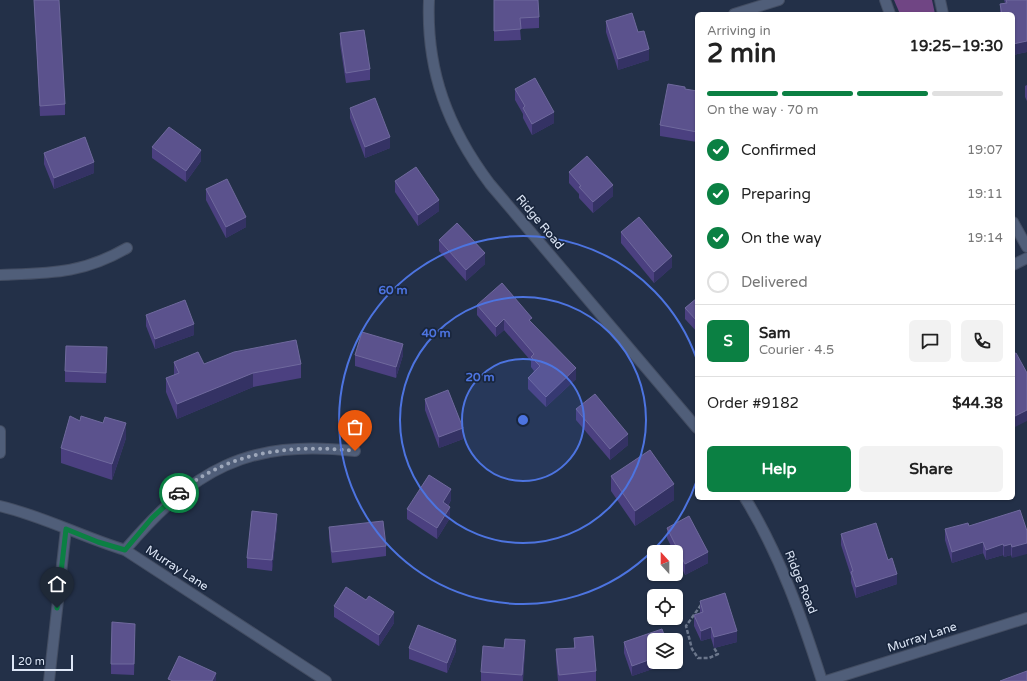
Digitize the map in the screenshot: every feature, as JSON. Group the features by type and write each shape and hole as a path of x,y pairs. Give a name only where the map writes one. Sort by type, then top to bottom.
{"street":[{"name":"Ridge Road","path":"429,0 432,54 440,90 453,125 472,159 495,190 695,426"},
{"path":"740,12 779,0"},
{"path":"885,0 889,12"},
{"path":"940,0 943,12"},
{"path":"1015,226 1027,247"},
{"path":"0,275 58,273 86,267 112,257 127,248"},
{"path":"1015,264 1027,258"},
{"path":"0,431 0,453"},
{"path":"125,550 152,518 181,492 205,475 229,463 261,454 292,448 323,448 355,451"},
{"name":"Ridge Road","path":"746,500 779,563 801,617 822,681"},
{"name":"Murray Lane","path":"0,506 24,512 98,542 125,550 326,681"},
{"path":"49,681 66,529"},
{"name":"Murray Lane","path":"826,681 1027,618"}],"path":[{"path":"705,600 686,626 692,649 698,658 709,658 718,654 714,648"}],"shaded area":[{"path":"894,0 932,0 935,12 899,12"}],"building":[{"path":"34,0 59,0 65,104 40,106"},
{"path":"494,0 538,0 539,17 520,18 521,29 494,31"},
{"path":"1006,0 1027,0 1027,41 1015,44 1015,12 1002,12 1000,4 1007,3"},
{"path":"632,13 638,32 644,31 649,49 618,59 606,21"},
{"path":"364,30 370,69 346,73 340,33"},
{"path":"535,78 554,112 532,124 523,108 525,106 515,89"},
{"path":"668,84 695,91 695,132 660,125"},
{"path":"375,98 390,137 365,147 350,108"},
{"path":"169,127 201,150 186,171 152,147"},
{"path":"85,137 94,162 54,178 44,153"},
{"path":"587,156 613,185 593,202 579,187 581,186 569,172"},
{"path":"416,167 439,200 418,215 395,181"},
{"path":"227,179 246,217 226,227 206,189"},
{"path":"639,217 672,256 654,272 621,232"},
{"path":"457,223 485,253 466,270 439,240"},
{"path":"502,283 532,318 529,320 576,368 546,397 528,378 540,366 531,357 534,354 504,319 496,327 477,305"},
{"path":"185,300 194,324 155,339 146,315"},
{"path":"695,300 695,319 685,308"},
{"path":"362,332 403,344 396,367 355,355"},
{"path":"296,340 301,364 253,373 177,404 166,378 179,373 174,362 198,352 204,364 234,352"},
{"path":"66,346 107,347 106,373 65,371"},
{"path":"1015,353 1027,373 1027,410 1015,416"},
{"path":"448,390 463,428 439,437 425,399"},
{"path":"595,394 628,434 610,449 576,409"},
{"path":"70,416 80,421 81,416 103,423 105,417 126,423 112,464 61,448"},
{"path":"650,450 674,484 635,511 611,476"},
{"path":"429,475 451,489 443,502 450,507 437,528 407,509"},
{"path":"1020,510 1027,531 1027,543 1012,547 1011,544 1004,546 1003,544 986,550 983,542 952,552 945,529 968,523 969,526"},
{"path":"252,511 277,514 272,560 247,558"},
{"path":"689,516 708,552 685,564 683,560 683,545 676,545 667,528"},
{"path":"383,521 386,546 332,552 329,527"},
{"path":"876,523 888,560 892,558 897,574 856,587 851,572 853,571 841,534"},
{"path":"346,587 366,600 369,596 394,612 379,635 334,606"},
{"path":"725,593 737,631 714,637 711,627 701,631 694,615 703,612 700,601"},
{"path":"112,622 135,624 134,664 111,664"},
{"path":"418,625 456,640 447,663 409,648"},
{"path":"662,629 663,633 650,633"},
{"path":"647,634 647,661 632,666 624,642"},
{"path":"593,636 596,671 559,675 556,649 575,648 574,638"},
{"path":"505,639 525,640 522,675 481,672 483,646 504,648"},
{"path":"179,656 216,673 212,681 173,681 168,679"},
{"path":"1027,671 1027,681 1000,681"}],"way so far":[{"path":"179,493 205,475 229,463 261,454 292,448 323,448 355,451"}],"route":[{"path":"57,608 66,529 98,542 125,550 152,518 179,493"}]}
